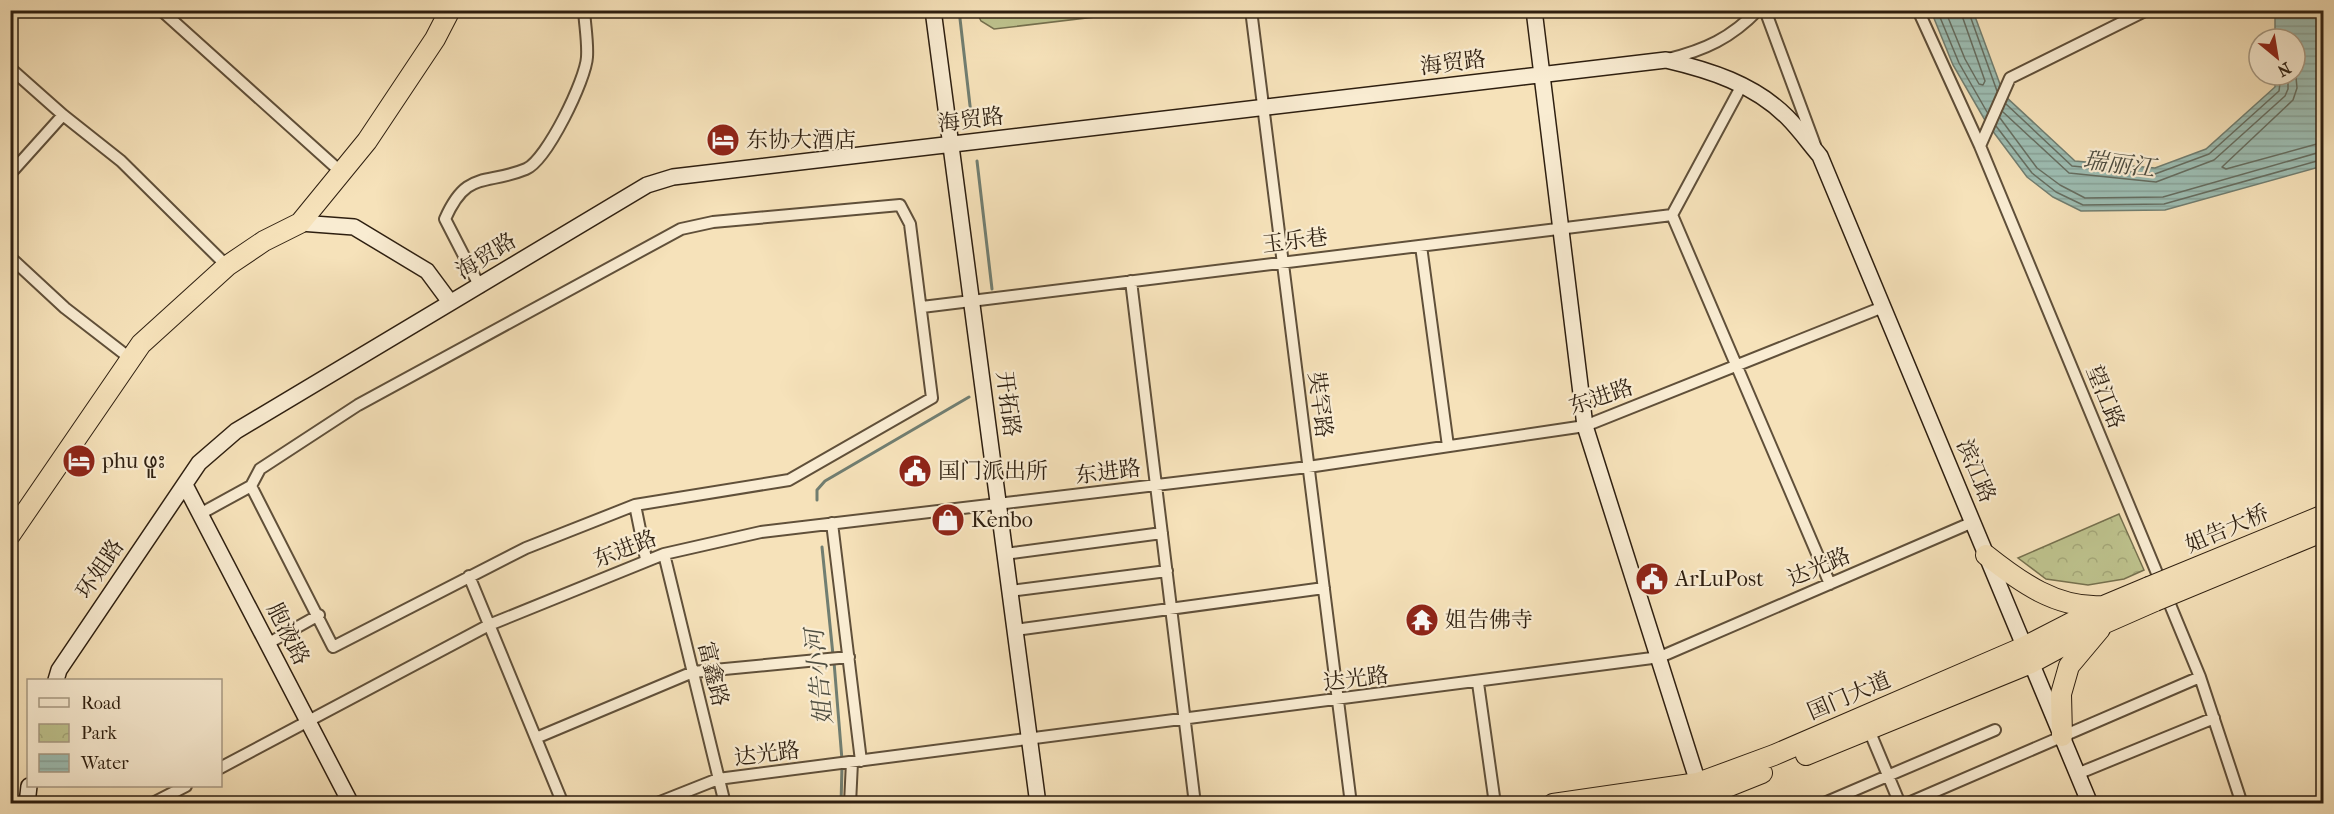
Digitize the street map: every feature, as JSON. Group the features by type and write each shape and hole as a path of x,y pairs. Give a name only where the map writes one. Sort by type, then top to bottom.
{"highway":[{"path":"10,535 141,344 227,266 264,241 300,223 386,114 435,39 450,10"},
{"name":"姐告大桥","path":"2152,594 2324,515"},
{"name":"姐告大桥","path":"2152,594 2324,531"},
{"path":"1986,555 2014,578 2052,598 2083,605 2106,614 2069,666 2061,694 2062,736"},
{"name":"国门大道","path":"1656,804 1700,795 1869,729 2152,594"},
{"name":"国门大道","path":"1553,804 1700,795 1774,755 2027,655"}],"street":[{"path":"161,10 341,172"},
{"path":"480,287 445,219 454,199 469,184 529,168 567,117 587,59 584,10"},
{"name":"开拓路","path":"933,10 1038,804"},
{"name":"奘罕路","path":"1251,10 1351,804"},
{"path":"1534,10 1585,426 1660,657 1700,795"},
{"path":"1665,60 1698,52 1738,31 1758,10"},
{"path":"1765,10 1795,95 1820,156"},
{"name":"望江路","path":"1918,10 1980,146 2200,677 2242,804"},
{"path":"1980,146 2010,78 2147,10"},
{"name":"海贸路","path":"185,485 199,463 236,430 450,302 480,287 585,220 655,183 673,177 1665,60 1708,70 1742,85 1785,116 1820,156"},
{"path":"10,68 63,115 121,161 227,266"},
{"path":"1742,85 1672,215 1830,584"},
{"path":"10,174 63,115"},
{"name":"滨江路","path":"1820,156 2090,804"},
{"path":"200,514 251,486 260,469 358,405 681,229 713,222 900,205 910,224 932,398 789,480 635,505 526,548 333,647 319,615 251,486"},
{"name":"玉乐巷","path":"922,307 1672,215"},
{"path":"300,223 354,227 428,271 450,302"},
{"path":"1421,246 1448,446"},
{"path":"10,257 65,308 131,359"},
{"path":"1131,281 1195,804"},
{"name":"东进路","path":"222,767 309,723 489,625 646,559 664,554 761,532 1308,467 1585,426 1883,306"},
{"name":"胞液路","path":"185,485 351,804"},
{"name":"环姐路","path":"57,679 65,660 185,485"},
{"path":"635,505 646,559"},
{"name":"达光路","path":"655,804 718,779 1478,683 1660,657 1973,522"},
{"path":"832,523 854,762 850,804"},
{"path":"1005,554 1162,533"},
{"name":"富鑫路","path":"664,554 725,804"},
{"path":"1010,591 1167,571"},
{"path":"469,576 563,804"},
{"path":"1015,630 1324,588"},
{"path":"267,644 319,615"},
{"path":"536,738 693,672 844,658"},
{"path":"1906,804 2200,677"},
{"path":"1478,683 1495,804"},
{"path":"2077,774 2214,718"},
{"path":"1869,729 1900,804"},
{"path":"1822,804 1995,730"},
{"path":"27,804 29,787"},
{"path":"151,804 184,787"}],"green space":[{"path":"1128,10 1128,13 994,29 981,21 976,11"},
{"path":"2119,514 2144,570 2124,579 2088,585 2046,579 2018,558"}],"water":[{"path":"1931,11 1973,11 2004,95 2075,161 2155,168 2206,149 2275,87 2307,87 2307,27 2275,27 2275,11 2323,11 2323,166 2165,210 2081,211 2053,197 2027,177 1986,122 1953,65"}],"waterway":[{"name":"姐告小河","path":"959,10 972,123"},
{"name":"姐告小河","path":"977,161 992,289"},
{"name":"姐告小河","path":"817,500 817,490 825,481 969,397"},
{"name":"姐告小河","path":"822,547 833,655"},
{"name":"姐告小河","path":"834,662 842,760"},
{"name":"姐告小河","path":"841,804 842,766"}],"place":[{"name":"东协大酒店","path":"723,140"},
{"name":"phu ဖူး","path":"79,461"},
{"name":"国门派出所","path":"915,471"},
{"name":"Kenbo","path":"948,520"},
{"name":"ArLuPost","path":"1652,579"},
{"name":"姐告佛寺","path":"1422,620"}],"water label":[{"name":"瑞丽江","path":"2119,164"}]}
